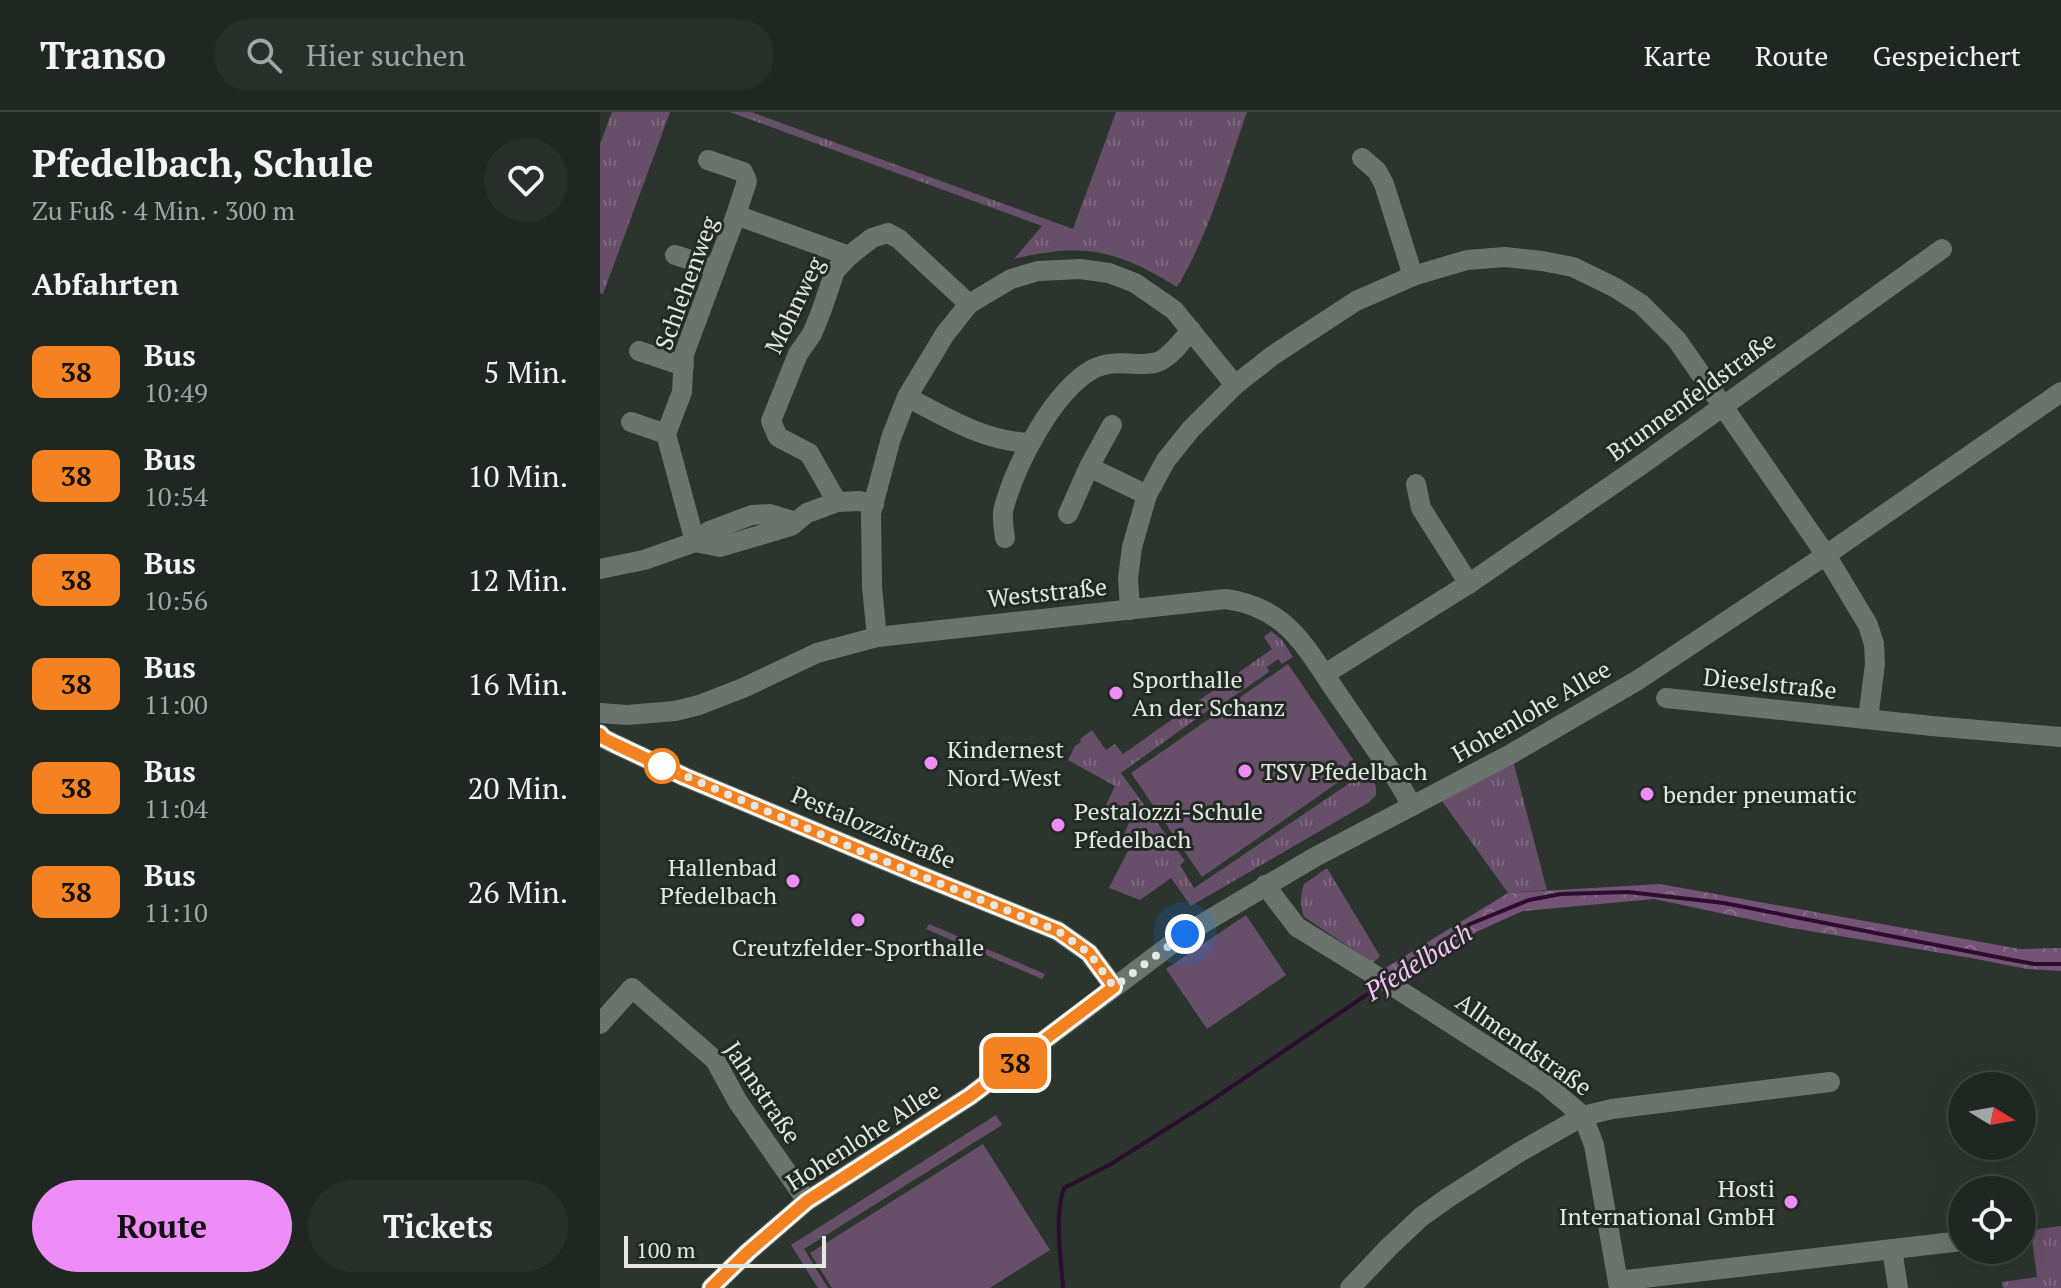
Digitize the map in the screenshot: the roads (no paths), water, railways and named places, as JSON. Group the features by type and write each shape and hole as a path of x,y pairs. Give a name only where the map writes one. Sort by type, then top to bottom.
{"street":[{"path":"1362,158 1377,171 1384,184 1413,276"},
{"path":"708,160 743,172 747,181 736,215"},
{"name":"Schlehenweg","path":"666,434 682,392 684,354 736,215 849,256"},
{"name":"Mohnweg","path":"837,502 809,453 778,437 771,421 798,354 812,334 835,271 872,238 888,233 899,239 969,304"},
{"name":"Brunnenfeldstraße","path":"1325,674 1469,584 1644,463 1942,249"},
{"path":"675,255 716,268"},
{"name":"Dieselstraße","path":"1130,610 1128,578 1132,547 1147,495 1166,460 1191,429 1235,385 1345,307 1413,276 1467,260 1505,257 1542,261 1573,267 1614,287 1641,304 1677,340 1826,555 1868,625 1874,644 1875,664 1868,719"},
{"path":"877,637 872,587 871,513 891,438 907,397 945,334 969,304 1011,279 1038,271 1080,269 1109,273 1135,283 1174,310 1235,385"},
{"path":"1005,538 1003,510 1030,443 1052,407 1092,370 1110,363 1158,362 1172,352 1191,330"},
{"path":"639,351 684,366"},
{"name":"Hohenlohe Allee","path":"711,1288 807,1201 970,1096 1185,934 1265,885 1511,754 1638,680 1826,555 2061,392"},
{"path":"907,397 968,430 1013,442 1030,443"},
{"path":"631,422 666,434 695,542"},
{"path":"1068,514 1112,425"},
{"path":"1089,467 1147,495"},
{"path":"1416,484 1421,508 1469,584"},
{"path":"600,569 644,560 695,542 720,547 791,526 807,513 837,502 874,504"},
{"name":"Weststraße","path":"600,713 627,715 675,711 699,705 817,653 877,637 1226,599 1259,607 1276,617 1298,637 1412,806"},
{"name":"Dieselstraße","path":"1666,698 2061,737"},
{"name":"Pestalozzistraße","path":"600,734 685,777 1058,931 1089,953 1114,987"},
{"name":"Allmendstraße","path":"1265,885 1297,927 1545,1084 1583,1116 1594,1145 1618,1285 1948,1243"},
{"name":"Jahnstraße","path":"600,1024 632,988 715,1060 738,1102 807,1201"},
{"path":"1350,1288 1389,1247 1432,1209 1518,1153 1583,1116 1612,1109 1830,1082"},
{"path":"1892,1249 1898,1288"}],"waterway":[{"name":"Pfedelbach","path":"1392,978 1470,924 1529,900 1561,894 1628,892 1724,903 2034,964 2061,964"},
{"name":"Pfedelbach","path":"1063,1288 1059,1224 1064,1188 1111,1164 1209,1102 1381,985"}],"place":[{"name":"Sporthalle An der Schanz","path":"1116,693"},
{"name":"Kindernest Nord-West","path":"931,763"},
{"name":"TSV Pfedelbach","path":"1245,771"},
{"name":"bender pneumatic","path":"1647,794"},
{"name":"Pestalozzi-Schule Pfedelbach","path":"1058,825"},
{"name":"Hallenbad Pfedelbach","path":"793,881"},
{"name":"Creutzfelder-Sporthalle","path":"858,920"},
{"name":"Hosti International GmbH","path":"1791,1202"}]}
